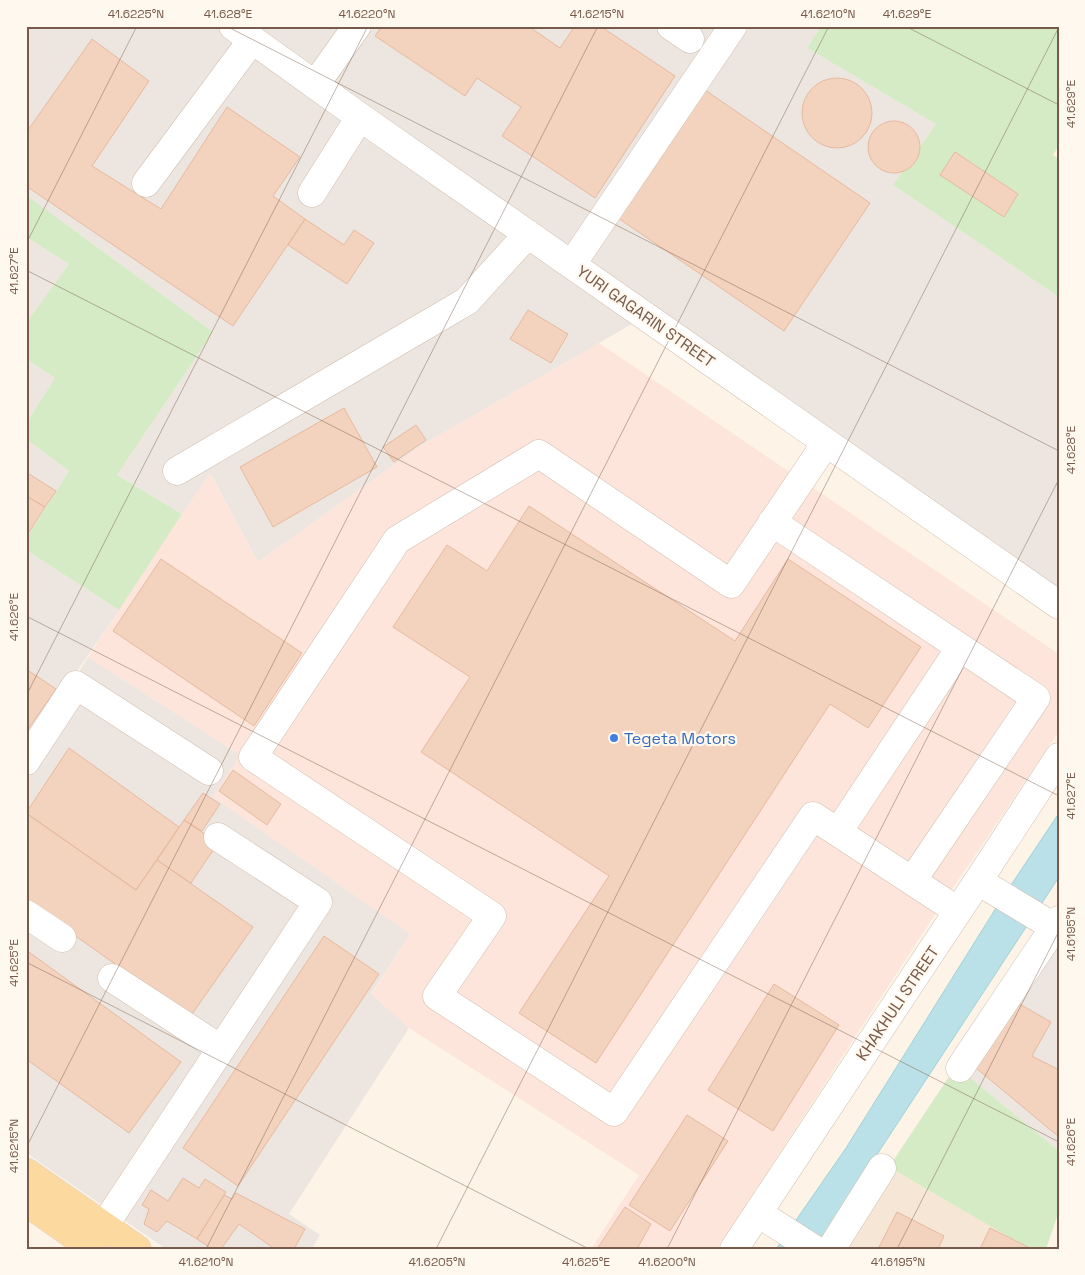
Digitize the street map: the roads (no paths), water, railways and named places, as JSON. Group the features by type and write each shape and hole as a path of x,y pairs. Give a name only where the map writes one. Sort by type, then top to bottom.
{"main road":[{"path":"26,1172 99,1237"},
{"path":"26,1202 99,1237 137,1249"}],"street":[{"path":"315,85 357,26"},
{"path":"572,264 733,26"},
{"path":"146,183 243,33"},
{"name":"YURI GAGARIN STREET","path":"243,33 360,117 1059,606"},
{"path":"312,193 360,117"},
{"path":"176,471 467,301 528,234"},
{"path":"826,443 731,584 539,454 397,540 253,757 492,916 437,996 614,1112 813,816 958,912"},
{"path":"772,522 1036,698 912,881"},
{"path":"838,832 960,648"},
{"path":"26,761 76,685 209,771"},
{"name":"KHAKHULI STREET","path":"734,1249 1059,757"},
{"path":"99,1237 318,902 218,837"},
{"path":"960,1068 1053,924 978,881"},
{"path":"26,914 62,938"},
{"path":"112,978 221,1049"},
{"path":"831,1249 882,1168"},
{"path":"758,1213 814,1249"}],"water":[{"path":"1059,813 1059,877 815,1249 776,1249 846,1148 1001,900"}],"place":[{"name":"Tegeta Motors","path":"614,738"}]}
